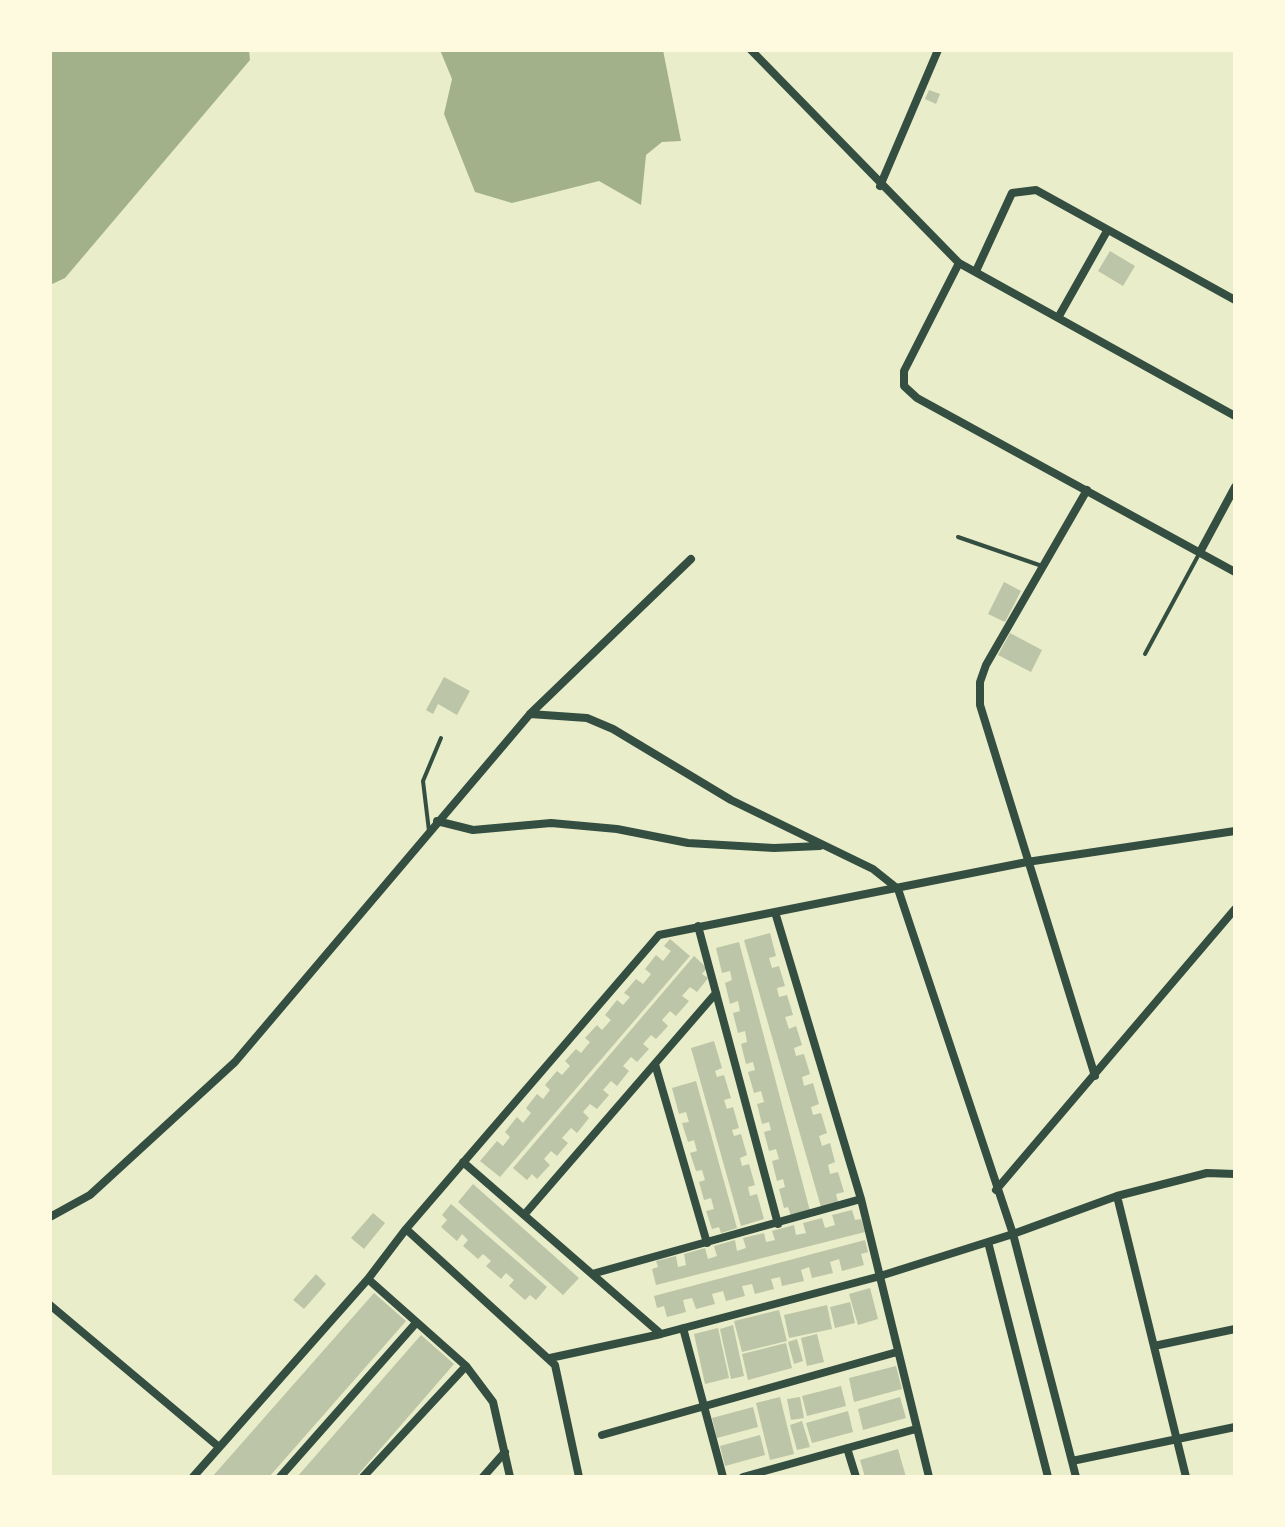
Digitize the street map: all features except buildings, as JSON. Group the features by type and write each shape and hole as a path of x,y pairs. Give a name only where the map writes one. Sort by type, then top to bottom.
{"street":[{"path":"751,50 880,186 959,263 1235,416"},
{"path":"880,186 938,50"},
{"path":"976,271 1012,193 1036,190 1235,300"},
{"path":"1059,316 1107,231"},
{"path":"959,263 904,371 904,386 917,398 1235,572"},
{"path":"1200,552 1235,487"},
{"path":"1087,490 986,665 980,682 980,705 1095,1076"},
{"path":"50,1217 90,1195 235,1062 530,714 691,559"},
{"path":"530,714 587,718 613,729 696,780 821,846 873,869 898,889 1013,1234 1076,1477"},
{"path":"437,821 473,830 551,823 617,829 688,843 774,848 821,846"},
{"path":"193,1477 368,1279 406,1229 659,935 1027,862 1235,831"},
{"path":"996,1190 1235,909"},
{"path":"775,912 861,1199 877,1277 929,1477"},
{"path":"698,926 778,1224"},
{"path":"524,1215 716,993"},
{"path":"655,1064 707,1243"},
{"path":"463,1162 661,1334"},
{"path":"550,1358 661,1334 877,1277 1013,1234 1117,1196 1207,1173 1235,1174"},
{"path":"1117,1196 1186,1477"},
{"path":"592,1274 861,1199"},
{"path":"406,1229 550,1358 558,1372 579,1477"},
{"path":"988,1242 1048,1477"},
{"path":"368,1279 466,1366 493,1402 510,1477"},
{"path":"50,1305 219,1447"},
{"path":"280,1477 416,1323"},
{"path":"683,1328 723,1477"},
{"path":"1154,1346 1235,1329"},
{"path":"602,1435 897,1352"},
{"path":"367,1476 466,1366"},
{"path":"1072,1461 1235,1427"},
{"path":"747,1476 916,1429"},
{"path":"847,1448 856,1477"},
{"path":"483,1477 505,1452"}],"lane":[{"path":"958,537 1043,566"},
{"path":"1145,654 1200,552"},
{"path":"429,831 423,781 441,738"}],"shaded area":[{"path":"50,50 249,50 250,60 65,278 50,285"},
{"path":"440,50 663,50 681,141 662,142 646,155 641,205 599,181 512,203 475,192 444,114 452,79"}]}
